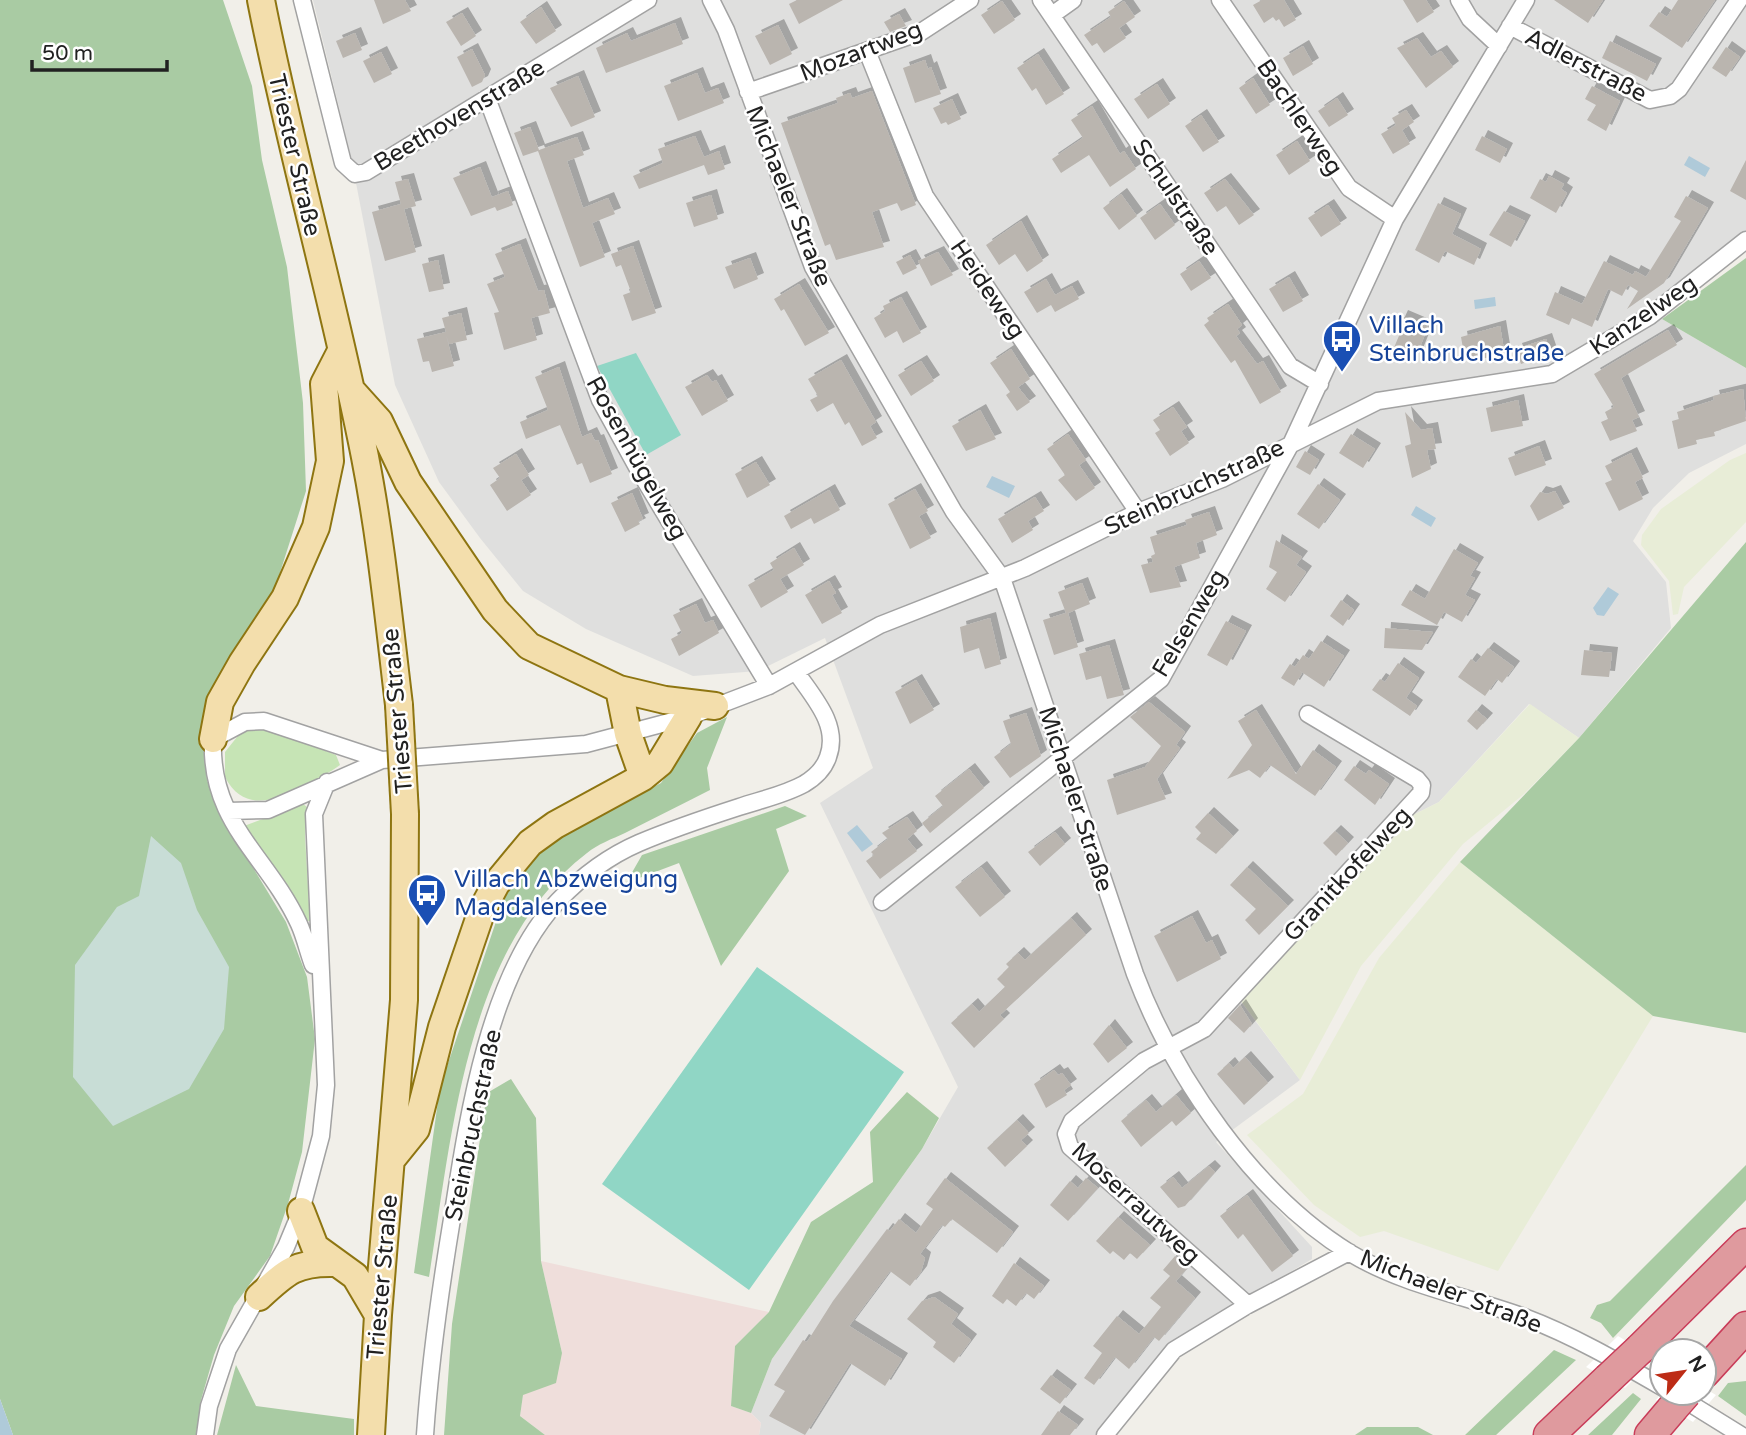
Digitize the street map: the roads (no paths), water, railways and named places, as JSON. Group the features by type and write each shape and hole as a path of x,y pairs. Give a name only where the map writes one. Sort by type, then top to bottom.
{"highway":[{"path":"1549,1435 1746,1244"},
{"path":"1718,1357 1746,1326"},
{"path":"1650,1435 1666,1407"}],"main road":[{"name":"Triester Straße","path":"261,0 281,100 351,390 380,542 399,705 405,814 404,1000 371,1435"},
{"path":"213,739 220,702 285,598 316,527 330,461 324,384 341,351"},
{"path":"351,390 379,421 408,482 495,610 529,646 619,689 665,700 715,706"},
{"path":"619,689 628,734 643,777"},
{"path":"391,1160 416,1129 437,1043 482,910 496,884 530,843 555,825 643,777 660,763 688,717"},
{"path":"302,1211 316,1247 355,1276 378,1315"},
{"path":"258,1297 286,1272 300,1265 334,1263"}],"street":[{"name":"Beethovenstraße","path":"302,0 343,163 348,171 366,173 648,0"},
{"name":"Michaeler Straße","path":"711,0 726,30 813,267 954,512 1002,578 1135,974 1168,1048 1210,1117 1267,1183 1303,1217 1349,1252 1411,1281 1525,1318 1601,1352 1648,1380"},
{"name":"Mozartweg","path":"748,92 921,32 970,0"},
{"name":"Schulstraße","path":"1041,0 1290,366 1300,375 1320,384"},
{"path":"1052,15 1073,0"},
{"name":"Bachlerweg","path":"1220,0 1349,188 1395,219"},
{"path":"1459,0 1474,24 1499,46"},
{"name":"Steinbruchstraße","path":"228,811 268,810 382,760 586,744 688,717 769,686 880,625 1002,578 1138,512 1222,479 1292,442 1395,219 1526,0"},
{"name":"Adlerstraße","path":"1510,26 1650,100 1661,99 1679,89 1739,0"},
{"name":"Heideweg","path":"867,51 925,197 1138,512"},
{"name":"Rosenhügelweg","path":"487,98 600,400 638,469 769,686"},
{"name":"Kanzelweg","path":"1292,442 1378,401 1552,374 1650,316 1746,240"},
{"name":"Felsenweg","path":"882,902 1161,678 1292,442"},
{"name":"Steinbruchstraße","path":"425,1435 430,1370 464,1143 484,1056 518,962 555,904 577,882 605,862 636,844 699,819 779,794 818,774 828,757 831,739 827,718 796,672"},
{"name":"Granitkofelweg","path":"1168,1048 1203,1029 1421,793 1422,785 1417,779 1308,714"},
{"path":"320,986 299,924 216,789 212,765 213,739 245,722 264,721 382,760"},
{"path":"205,1435 209,1406 228,1349 302,1211 321,1136 326,1085 314,814 327,782"},
{"name":"Moserrautweg","path":"1168,1048 1144,1061 1072,1121 1066,1134 1070,1147 1248,1305"},
{"path":"1105,1435 1174,1350 1248,1305 1349,1252"},
{"name":"Michaeler Straße","path":"1693,1407 1741,1435"}],"place":[{"name":"Villach Steinbruchstraße","path":"1342,373"},
{"name":"Villach Abzweigung Magdalensee","path":"427,927"}]}
